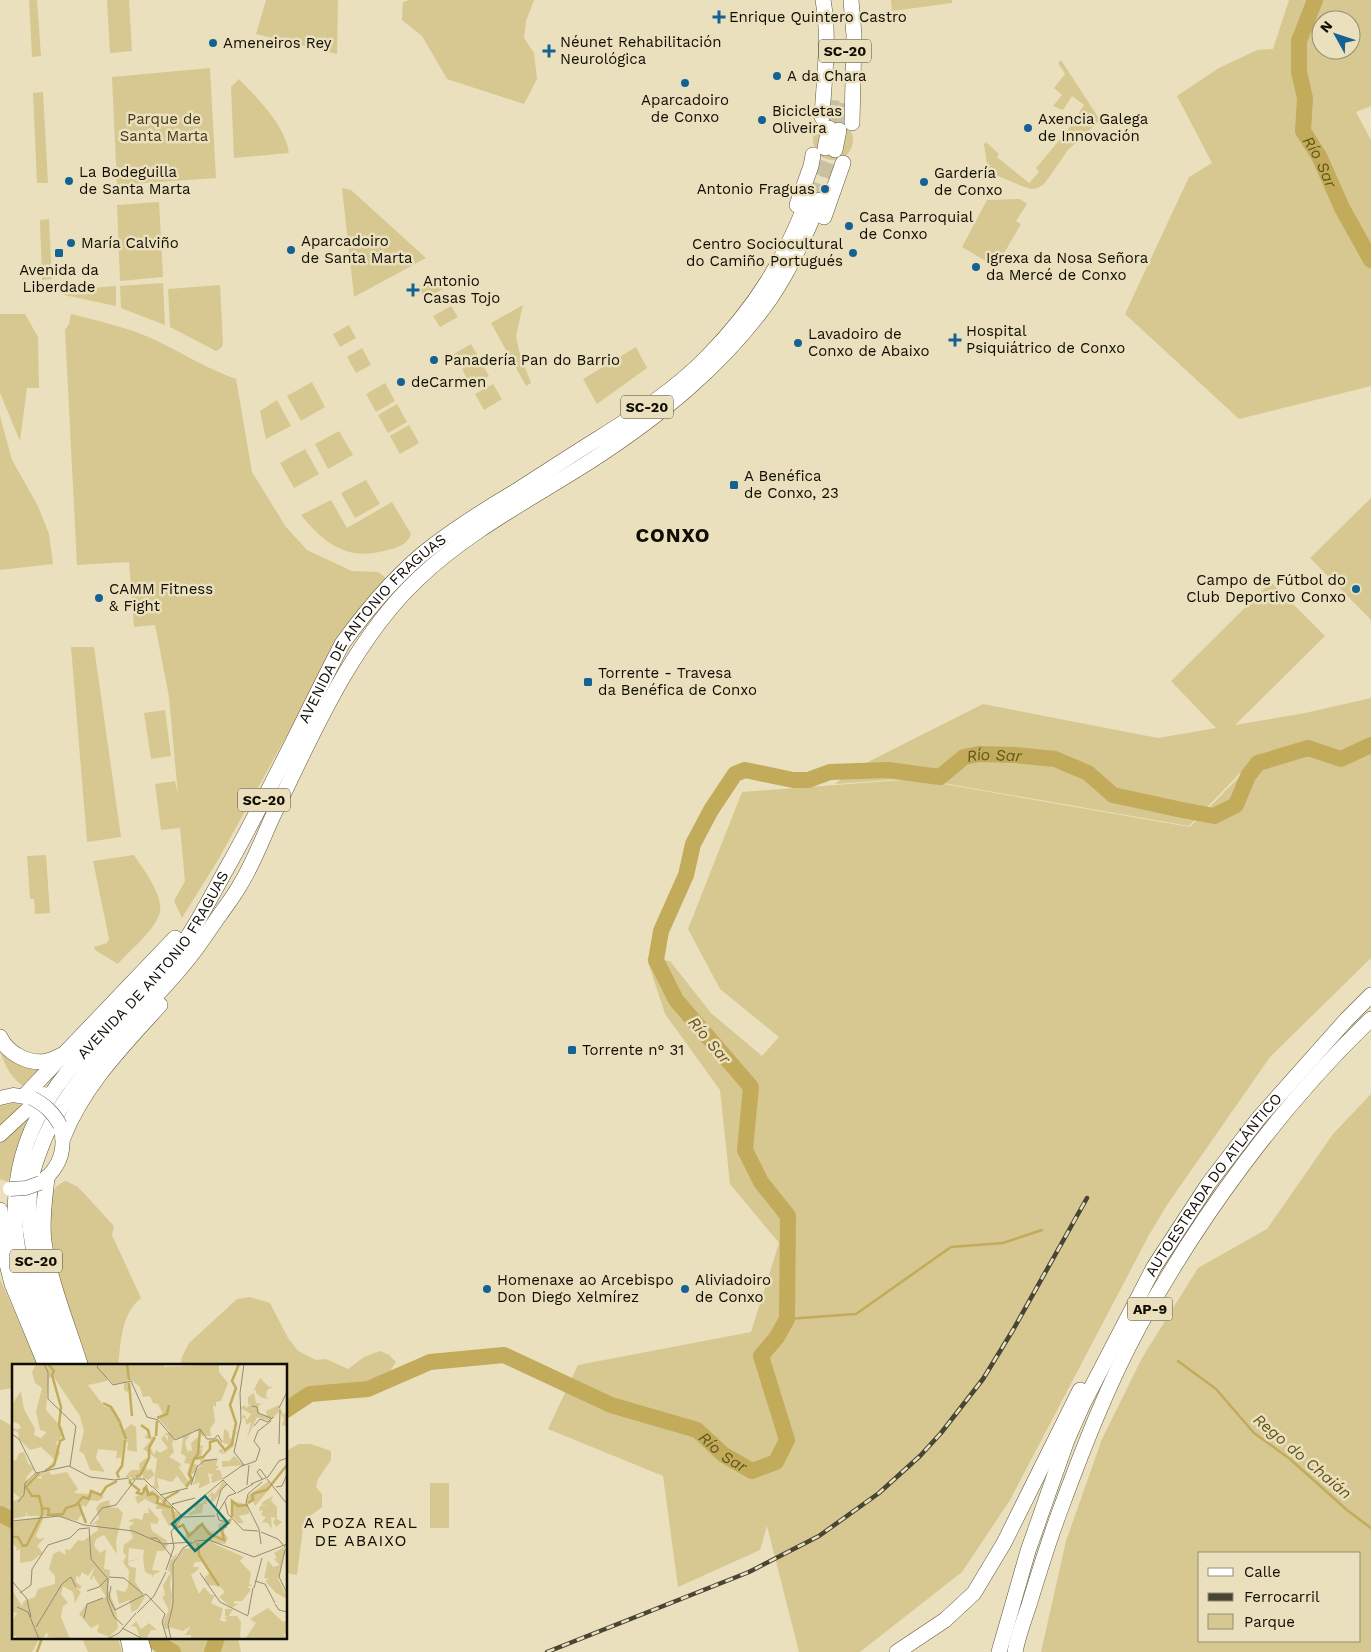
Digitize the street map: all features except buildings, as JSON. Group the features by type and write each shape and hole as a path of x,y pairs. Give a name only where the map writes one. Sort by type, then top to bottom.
{"highway":[{"path":"823,0 826,56 835,125"},
{"name":"SC-20","path":"832,0 838,102 846,60 842,0"},
{"path":"835,125 854,35 851,0"},
{"name":"SC-20","path":"811,194 829,154 835,125"},
{"path":"623,439 648,428 687,400 725,366 768,317 791,283 824,217 829,154"},
{"name":"AVENIDA DE ANTONIO FRAGUAS","path":"32,1149 38,1113 58,1082 141,992 183,943 201,915 255,819 342,644 360,619 386,588 433,545 467,521 624,423 674,385 687,366 743,304 758,282 783,236 811,194"},
{"name":"AVENIDA DE ANTONIO FRAGUAS","path":"32,1149 50,1125 66,1097 92,1065 178,971 240,886 322,716 359,650 397,598 442,556 623,439 682,395 711,368 748,327 788,270 806,237 811,194"},
{"path":"28,1097 178,935 229,864"},
{"path":"62,1132 94,1081 196,965 235,903 240,886"},
{"name":"AUTOESTRADA DO ATLÁNTICO","path":"1000,1650 1028,1552 1067,1440 1084,1402 1154,1267 1209,1183 1258,1119 1346,1020 1371,995"},
{"name":"AUTOESTRADA DO ATLÁNTICO","path":"1019,1650 1048,1543 1084,1444 1140,1325 1212,1209 1270,1130 1345,1044 1371,1019"},
{"path":"0,1037 9,1050 32,1061 48,1061 66,1054"},
{"name":"SC-20","path":"32,1149 17,1175 14,1217 20,1259 56,1364"},
{"name":"SC-20","path":"32,1149 29,1221 37,1265 69,1364"},
{"path":"44,1180 44,1243 49,1266 79,1364"},
{"path":"0,1210 6,1260 12,1284 45,1364"},
{"path":"0,1246 6,1260"},
{"path":"897,1652 945,1620 974,1593 1004,1543 1074,1400 1135,1290 1154,1267"}],"main road":[{"path":"0,1135 58,1082"},
{"path":"0,1098 13,1095 28,1097 44,1104 54,1114 62,1132 60,1158 57,1166 44,1180 26,1188 5,1188"}],"green space":[{"path":"29,0 37,0 41,56 32,57"},
{"path":"107,0 129,0 132,51 110,53"},
{"path":"266,0 338,0 337,54 256,34"},
{"path":"410,0 534,0 526,21 524,38 534,53 537,79 524,104 447,79 422,36 402,20 403,2"},
{"path":"891,0 952,0 952,3 892,11"},
{"path":"1289,0 1371,0 1371,106 1356,112 1371,140 1371,386 1239,419 1125,314 1189,177 1212,163 1177,96 1219,68 1257,50 1273,49"},
{"path":"1061,60 1100,120 1068,150 1044,184 1038,188 1031,189 988,172 984,144 986,142 999,154 997,157 1029,183 1039,172 1036,168 1067,131 1084,105 1072,96 1063,110 1053,106 1062,95 1054,88 1065,74 1058,63"},
{"name":"Parque de Santa Marta","path":"210,68 216,178 117,185 112,77"},
{"name":"Parque de Santa Marta","path":"239,79 270,113 282,132 289,153 234,158 231,87"},
{"path":"43,92 48,183 37,183 33,93"},
{"path":"833,120 847,126 853,140 847,154 833,160 819,154 813,140 819,126"},
{"path":"342,188 351,190 426,258 354,297"},
{"path":"1020,199 1027,204 1016,221 1021,224 996,267 962,247 987,200"},
{"path":"159,202 163,277 120,281 117,205"},
{"path":"49,219 52,279 42,280 40,220"},
{"path":"436,277 443,289 425,299 418,287"},
{"path":"163,283 165,325 121,308 120,286"},
{"path":"220,285 223,344 216,351 170,327 168,289"},
{"path":"116,286 116,306 64,295 63,290"},
{"path":"523,305 516,336 519,351 531,383 526,386 491,323"},
{"path":"451,306 458,317 440,327 433,316"},
{"path":"0,314 25,314 38,337 39,388 27,388 20,441 0,393"},
{"path":"71,314 133,331 236,379 252,472 286,527 307,550 352,571 378,572 386,578 345,630 218,860 182,918 174,901 185,881 180,828 161,830 155,784 175,781 178,795 169,697 155,625 134,627 129,562 77,565 65,330 69,324"},
{"path":"349,325 356,338 340,347 333,334"},
{"path":"471,344 478,356 460,366 454,354"},
{"path":"636,347 647,368 597,404 583,379"},
{"path":"362,348 371,365 356,373 347,357"},
{"path":"480,360 489,376 471,386 462,369"},
{"path":"312,382 325,407 301,421 287,396"},
{"path":"385,383 395,401 376,412 366,394"},
{"path":"493,384 502,399 484,410 475,394"},
{"path":"277,400 291,426 266,439 260,411"},
{"path":"397,404 407,422 388,433 378,415"},
{"path":"0,416 12,460 38,506 49,534 53,564 0,570"},
{"path":"409,425 419,443 400,454 390,436"},
{"path":"339,431 353,455 328,469 315,444"},
{"path":"305,449 319,474 294,488 280,463"},
{"path":"366,480 380,504 355,518 341,493"},
{"name":"Campo de Fútbol do Club Deportivo Conxo","path":"1371,498 1371,620 1310,558"},
{"path":"331,500 347,528 392,502 411,534 410,537 400,546 376,553 363,554 340,549 320,536 301,515"},
{"path":"1271,582 1325,636 1235,725 1305,713 1371,698 1371,958 1270,1057 1167,1205 1149,1235 1010,1500 962,1572 860,1652 799,1652 767,1526 760,1550 678,1587 663,1476 548,1429 578,1365 751,1332 779,1243 730,1184 720,1090 665,1014 647,959 670,961 711,1013 762,1056 779,1037 720,989 688,929 742,792 915,779 1190,827 1243,773 1241,772 1189,826 914,778 835,784 854,769 983,704 1158,738 1216,728 1171,681"},
{"path":"71,647 94,647 121,837 87,842"},
{"path":"165,710 171,756 151,759 144,713"},
{"path":"46,855 50,913 35,914 34,899 30,899 27,856"},
{"path":"134,855 157,892 160,908 159,915 152,928 118,964 95,950 94,947 107,943 109,939 93,861"},
{"path":"0,1047 48,1065 24,1086 15,1079 8,1069 2,1058"},
{"path":"1371,1094 1371,1652 1041,1652 1066,1541 1102,1439 1142,1358 1198,1268 1267,1229 1333,1134"},
{"path":"14,1103 26,1106 0,1130 0,1106"},
{"path":"27,1119 8,1182 0,1179 0,1141"},
{"path":"66,1181 78,1187 114,1226 112,1235 141,1298 129,1312 126,1320 121,1338 118,1364 85,1364 66,1303 53,1250 50,1205 54,1190 59,1184"},
{"path":"0,1279 37,1364 12,1364 12,1388 0,1390"},
{"path":"250,1297 270,1303 288,1338 298,1351 316,1360 326,1359 348,1369 364,1357 380,1351 389,1355 396,1362 384,1380 365,1386 331,1387 311,1391 288,1403 288,1364 180,1364 189,1343 237,1299"},
{"path":"0,1419 12,1426 12,1640 39,1640 32,1652 0,1652"},
{"path":"299,1444 311,1444 331,1451 331,1460 318,1479 316,1487 322,1494 322,1507 304,1521 297,1575 288,1573 288,1450"},
{"path":"430,1483 449,1483 449,1528 430,1528"},
{"path":"83,1640 119,1640 122,1652 88,1652"},
{"path":"151,1640 238,1640 241,1652 154,1652"}],"waterway":[{"name":"Río Sar","path":"1315,0 1299,41 1299,72 1305,98 1303,131 1319,156 1342,208 1371,260"},
{"name":"Río Sar","path":"288,1409 310,1394 368,1389 430,1362 504,1355 611,1405 697,1430 724,1455 752,1471 776,1462 787,1440 761,1356 777,1337 787,1319 788,1216 761,1182 745,1150 751,1087 676,1000 656,960 661,931 686,875 693,844 711,810 735,774 745,770 793,780 808,780 830,772 888,770 940,777 964,757 979,754 1015,755 1055,759 1088,773 1113,795 1214,816 1236,805 1248,776 1258,763 1308,748 1341,759 1371,745"},
{"name":"Rego do Chaián","path":"787,1319 856,1314 951,1247 1003,1243 1042,1230"},
{"name":"Rego do Chaián","path":"1178,1361 1216,1389 1254,1433 1290,1459 1347,1510 1371,1528"},
{"name":"Río Sar","path":"0,1514 12,1520"},
{"path":"37,1652 41,1640"},
{"name":"Río Sar","path":"152,1640 173,1652"},
{"name":"Río Sar","path":"212,1652 216,1640"}],"tunnel":[{"path":"829,128 832,100"},
{"path":"839,130 843,103"},
{"path":"809,196 825,148"},
{"path":"820,200 835,150"}],"railway":[{"path":"547,1652 749,1572 819,1536 879,1493 920,1456 941,1433 983,1379 1013,1330 1087,1198"}],"place":[{"name":"Enrique Quintero Castro","path":"719,17"},
{"name":"Ameneiros Rey","path":"213,43"},
{"name":"Néunet Rehabilitación Neurológica","path":"549,51"},
{"name":"A da Chara","path":"777,76"},
{"name":"Aparcadoiro de Conxo","path":"685,83"},
{"name":"Bicicletas Oliveira","path":"762,120"},
{"name":"Axencia Galega de Innovación","path":"1028,128"},
{"name":"La Bodeguilla de Santa Marta","path":"69,181"},
{"name":"Gardería de Conxo","path":"924,182"},
{"name":"Antonio Fraguas","path":"825,189"},
{"name":"Casa Parroquial de Conxo","path":"849,226"},
{"name":"María Calviño","path":"71,243"},
{"name":"Aparcadoiro de Santa Marta","path":"291,250"},
{"name":"Avenida da Liberdade","path":"59,253"},
{"name":"Centro Sociocultural do Camiño Portugués","path":"853,253"},
{"name":"Igrexa da Nosa Señora da Mercé de Conxo","path":"976,267"},
{"name":"Antonio Casas Tojo","path":"413,290"},
{"name":"Hospital Psiquiátrico de Conxo","path":"955,340"},
{"name":"Lavadoiro de Conxo de Abaixo","path":"798,343"},
{"name":"Panadería Pan do Barrio","path":"434,360"},
{"name":"deCarmen","path":"401,382"},
{"name":"A Benéfica de Conxo, 23","path":"734,485"},
{"name":"Campo de Fútbol do Club Deportivo Conxo","path":"1356,589"},
{"name":"CAMM Fitness & Fight","path":"99,598"},
{"name":"Torrente - Travesa da Benéfica de Conxo","path":"588,682"},
{"name":"Torrente n° 31","path":"572,1050"},
{"name":"Homenaxe ao Arcebispo Don Diego Xelmírez","path":"487,1289"},
{"name":"Aliviadoiro de Conxo","path":"685,1289"}],"district":[{"name":"CONXO","path":"673,535"},
{"name":"A POZA REAL DE ABAIXO","path":"361,1531"}]}
